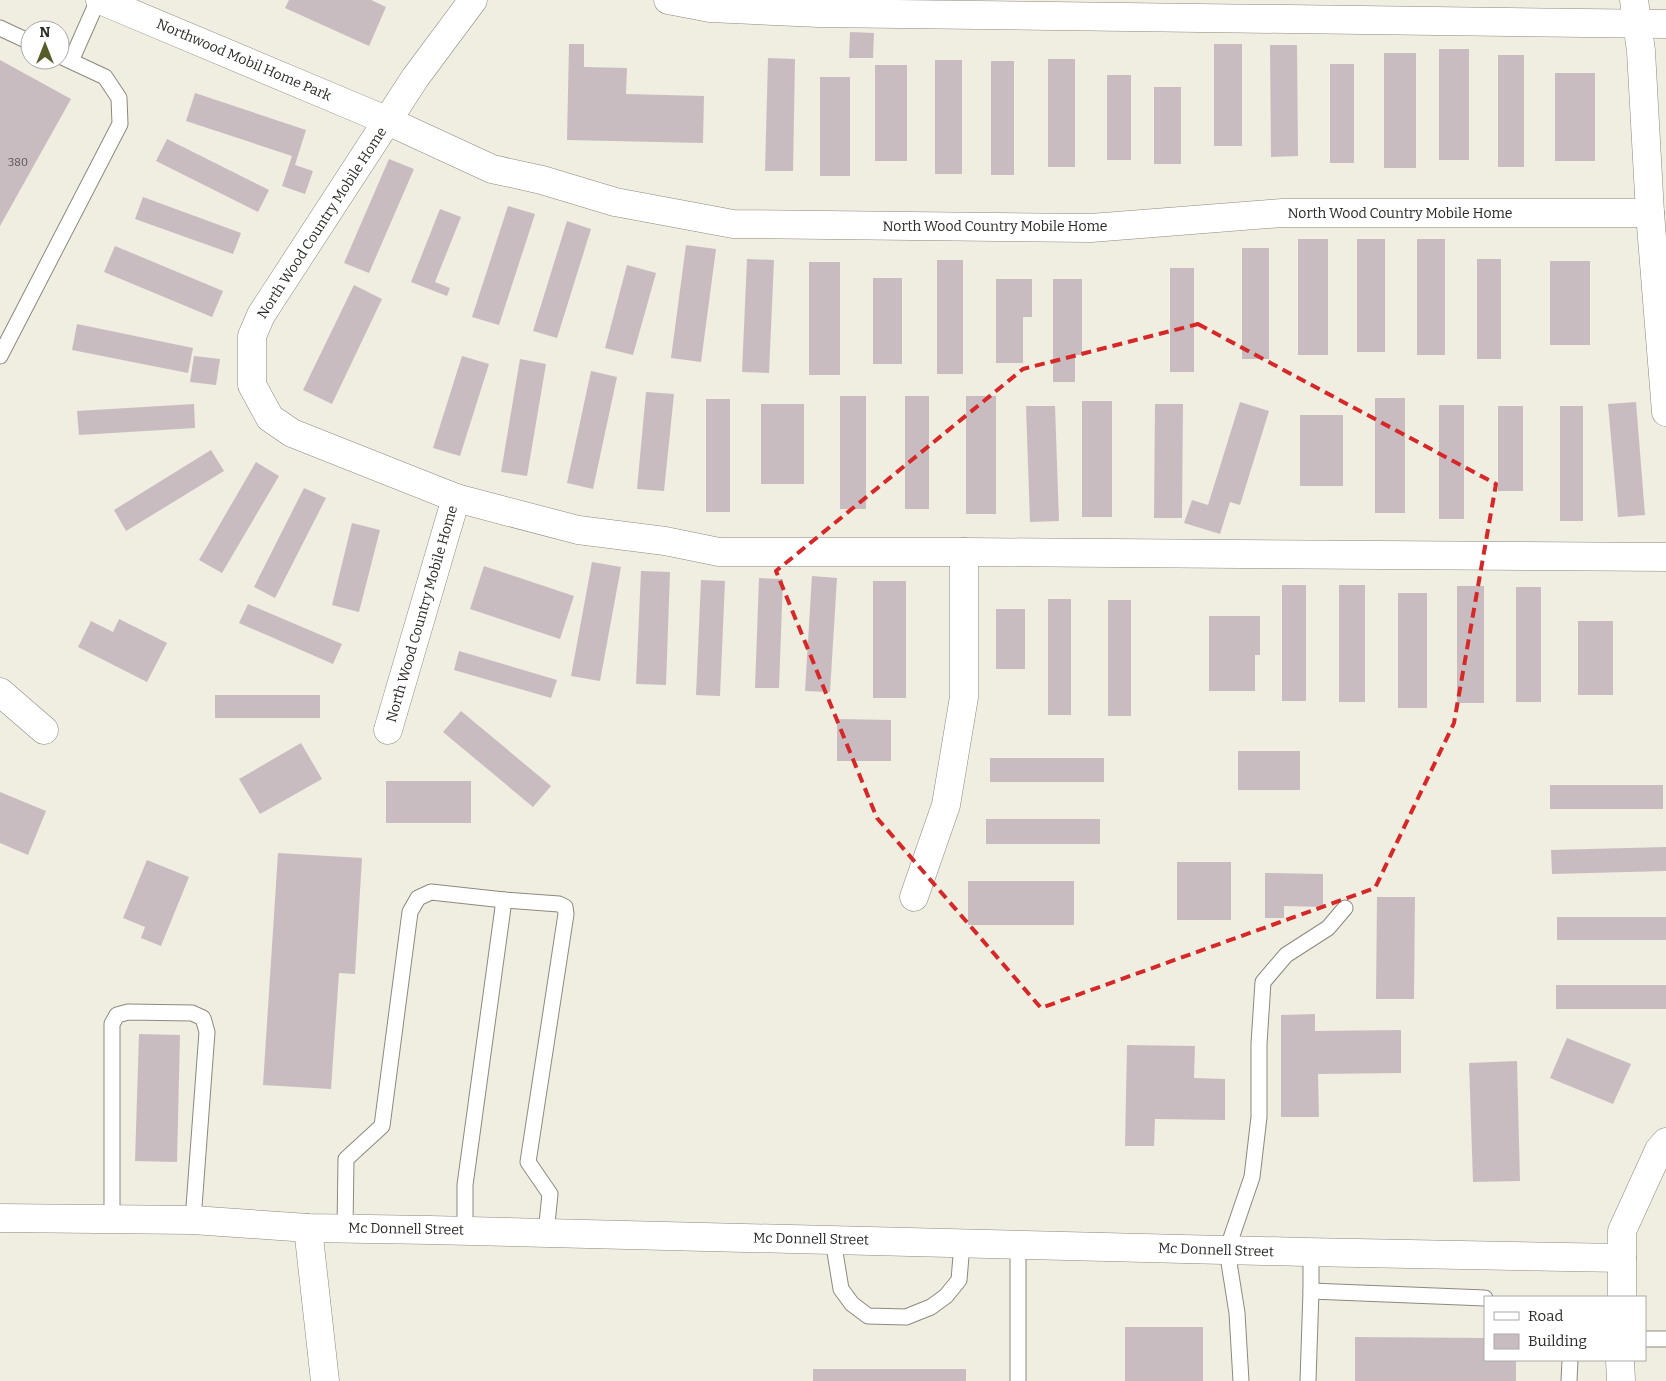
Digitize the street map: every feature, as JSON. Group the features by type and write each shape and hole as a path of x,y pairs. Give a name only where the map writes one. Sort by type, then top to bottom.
{"street":[{"name":"Northwood Mobil Home Park","path":"99,0 388,121"},
{"name":"North Wood Country Mobile Home","path":"473,0 415,78 261,315 252,336 252,385 270,418 292,433 456,498 578,530 665,541 719,552 1666,557"},
{"path":"668,0 710,8 819,13 1635,12 1666,24"},
{"path":"1635,12 1640,51 1650,213 1666,412"},
{"name":"North Wood Country Mobile Home","path":"388,121 492,169 542,180 615,202 733,224 1091,228 1282,213 1650,213"},
{"name":"North Wood Country Mobile Home","path":"388,730 456,498"},
{"path":"914,897 946,805 964,697 964,552"},
{"path":"0,692 44,730"},
{"path":"1622,1296 1622,1231 1659,1150 1666,1142"},
{"name":"Mc Donnell Street","path":"0,1218 193,1220 308,1228 1622,1258"},
{"path":"308,1228 325,1381"},
{"path":"1620,1361 1621,1381"}],"lane":[{"path":"70,52 99,0"},
{"path":"0,28 20,37"},
{"path":"0,356 120,124 119,98 106,77 70,61"},
{"path":"345,1228 346,1159 382,1126 410,912 418,898 431,892 559,904 565,907 565,924 528,1162 550,1194 546,1233"},
{"path":"465,1231 464,1186 504,900"},
{"path":"1241,1381 1237,1313 1228,1250 1252,1177 1259,1116 1259,1044 1263,982 1286,955 1328,928 1345,908"},
{"path":"112,1220 112,1024 117,1015 128,1012 192,1013 203,1018 207,1032 193,1220"},
{"path":"833,1240 841,1290 852,1304 868,1316 906,1317 931,1307 946,1296 959,1280 962,1244"},
{"path":"1018,1245 1018,1381"},
{"path":"1308,1381 1312,1291 1311,1252"},
{"path":"1312,1291 1484,1298"},
{"path":"1646,1339 1666,1339"},
{"path":"1569,1381 1570,1361"}],"highlighted area":[{"path":"1198,324 1496,484 1454,723 1375,888 1041,1008 877,818 776,571 1023,369"}],"building":[{"path":"289,0 371,0 386,7 369,46 285,8"},
{"path":"850,32 874,33 873,58 849,58"},
{"path":"569,44 584,44 584,67 627,68 626,94 704,96 703,143 567,140"},
{"path":"1214,44 1242,44 1242,146 1214,146"},
{"path":"1270,45 1297,45 1298,156 1271,157"},
{"path":"1439,49 1469,49 1469,160 1439,160"},
{"path":"1384,53 1416,53 1416,168 1384,168"},
{"path":"1498,55 1524,55 1524,167 1498,167"},
{"path":"768,58 795,59 793,171 765,171"},
{"path":"1048,59 1075,59 1075,167 1048,167"},
{"path":"0,60 71,99 0,226"},
{"path":"935,60 962,60 962,174 935,174"},
{"path":"991,61 1014,61 1014,175 991,175"},
{"path":"1330,64 1354,64 1354,163 1330,163"},
{"path":"875,65 907,65 907,161 875,161"},
{"path":"1555,73 1595,73 1595,161 1555,161"},
{"path":"1107,75 1131,75 1131,160 1107,160"},
{"path":"820,77 850,77 850,176 820,176"},
{"path":"1154,87 1181,87 1181,164 1154,164"},
{"path":"195,93 306,130 295,165 313,171 305,194 282,186 292,156 186,121"},
{"path":"167,139 269,190 258,212 156,161"},
{"path":"389,159 414,169 369,273 344,263"},
{"path":"143,197 241,233 233,254 135,219"},
{"path":"508,206 535,214 499,325 472,317"},
{"path":"440,209 461,217 435,282 450,288 447,296 411,282"},
{"path":"567,221 591,229 557,338 533,331"},
{"path":"1298,239 1328,239 1328,355 1298,355"},
{"path":"1357,239 1385,239 1385,352 1357,352"},
{"path":"1417,239 1445,239 1445,355 1417,355"},
{"path":"686,245 716,249 701,362 671,358"},
{"path":"115,246 223,291 212,317 104,272"},
{"path":"1242,248 1269,248 1269,359 1242,359"},
{"path":"747,259 774,260 769,373 742,372"},
{"path":"1477,259 1501,259 1501,359 1477,359"},
{"path":"937,260 963,260 963,374 937,374"},
{"path":"1550,261 1590,261 1590,345 1550,345"},
{"path":"809,262 840,262 840,375 809,375"},
{"path":"627,265 656,273 633,355 605,348"},
{"path":"1170,268 1194,268 1194,372 1170,372"},
{"path":"873,278 902,278 902,364 873,364"},
{"path":"996,279 1032,279 1032,317 1023,317 1023,363 996,363"},
{"path":"1053,279 1082,279 1082,355 1075,355 1075,382 1053,382"},
{"path":"354,285 382,299 332,404 303,390"},
{"path":"77,324 193,348 188,373 72,350"},
{"path":"194,356 220,359 216,385 190,382"},
{"path":"462,356 489,364 460,456 433,448"},
{"path":"520,359 546,364 527,476 501,472"},
{"path":"591,371 617,377 593,489 567,483"},
{"path":"646,392 674,394 664,491 637,489"},
{"path":"840,396 866,396 866,509 840,509"},
{"path":"905,396 929,396 929,509 905,509"},
{"path":"966,396 996,396 996,514 966,514"},
{"path":"1375,398 1405,398 1405,513 1375,513"},
{"path":"706,399 730,399 730,512 706,512"},
{"path":"1082,401 1112,401 1112,517 1082,517"},
{"path":"1240,402 1269,411 1240,505 1230,502 1220,534 1184,523 1192,500 1208,505"},
{"path":"1636,402 1645,515 1618,517 1608,404"},
{"path":"194,404 195,428 79,435 77,411"},
{"path":"761,404 804,404 804,484 761,484"},
{"path":"1155,404 1183,404 1182,518 1154,518"},
{"path":"1439,405 1464,405 1464,519 1439,519"},
{"path":"1026,406 1055,406 1059,521 1030,522"},
{"path":"1498,406 1523,406 1523,491 1498,491"},
{"path":"1560,406 1583,406 1583,521 1560,521"},
{"path":"1300,415 1343,415 1343,486 1300,486"},
{"path":"211,450 224,471 126,531 114,510"},
{"path":"256,462 279,476 222,573 199,560"},
{"path":"304,488 326,498 275,598 254,587"},
{"path":"352,523 380,530 359,612 332,605"},
{"path":"592,562 621,567 600,681 571,676"},
{"path":"484,566 574,596 560,639 470,609"},
{"path":"641,571 670,572 666,685 636,684"},
{"path":"812,576 837,578 830,692 805,691"},
{"path":"759,578 783,579 779,688 755,688"},
{"path":"701,580 725,581 720,696 696,695"},
{"path":"873,581 906,581 906,698 873,698"},
{"path":"1282,585 1306,585 1306,701 1282,701"},
{"path":"1339,585 1365,585 1365,702 1339,702"},
{"path":"1457,586 1484,586 1484,703 1457,703"},
{"path":"1516,587 1541,587 1541,702 1516,702"},
{"path":"1398,593 1427,593 1427,708 1398,708"},
{"path":"1048,599 1071,599 1071,715 1048,715"},
{"path":"1108,600 1131,600 1131,716 1108,716"},
{"path":"248,604 342,644 333,664 239,623"},
{"path":"996,609 1025,609 1025,669 996,669"},
{"path":"1209,616 1260,616 1260,655 1255,655 1255,691 1209,691"},
{"path":"119,619 167,643 147,682 78,647 91,621 113,632"},
{"path":"1578,621 1613,621 1613,695 1578,695"},
{"path":"459,651 557,680 551,698 454,670"},
{"path":"215,695 320,695 320,718 215,718"},
{"path":"461,711 551,786 533,807 443,732"},
{"path":"837,719 891,720 891,761 837,761"},
{"path":"301,743 322,779 260,814 239,779"},
{"path":"1238,751 1300,751 1300,790 1238,790"},
{"path":"990,758 1104,758 1104,782 990,782"},
{"path":"386,781 471,781 471,823 386,823"},
{"path":"1550,785 1663,785 1663,809 1550,809"},
{"path":"0,792 46,811 28,855 0,843"},
{"path":"986,819 1100,819 1100,844 986,844"},
{"path":"1666,847 1666,871 1552,874 1551,850"},
{"path":"278,853 362,858 355,974 339,973 331,1089 263,1085"},
{"path":"147,860 189,877 161,946 141,938 145,927 123,918"},
{"path":"1177,862 1231,862 1231,920 1177,920"},
{"path":"1265,873 1323,874 1323,907 1284,906 1284,918 1265,918"},
{"path":"968,881 1074,881 1074,925 968,925"},
{"path":"1377,897 1415,897 1414,999 1376,999"},
{"path":"1557,917 1666,917 1666,940 1557,940"},
{"path":"1556,985 1666,985 1666,1009 1556,1009"},
{"path":"1315,1014 1315,1031 1401,1030 1401,1073 1318,1074 1319,1117 1281,1117 1281,1015"},
{"path":"139,1034 180,1035 177,1162 135,1161"},
{"path":"1567,1038 1631,1064 1613,1104 1550,1078"},
{"path":"1127,1045 1195,1046 1194,1078 1225,1079 1225,1120 1155,1119 1154,1146 1125,1146"},
{"path":"1517,1061 1520,1181 1473,1182 1469,1063"},
{"path":"1125,1327 1203,1327 1203,1381 1125,1381"},
{"path":"1355,1337 1484,1338 1484,1361 1516,1361 1516,1381 1355,1381"},
{"path":"813,1369 966,1369 966,1381 813,1381"}]}
